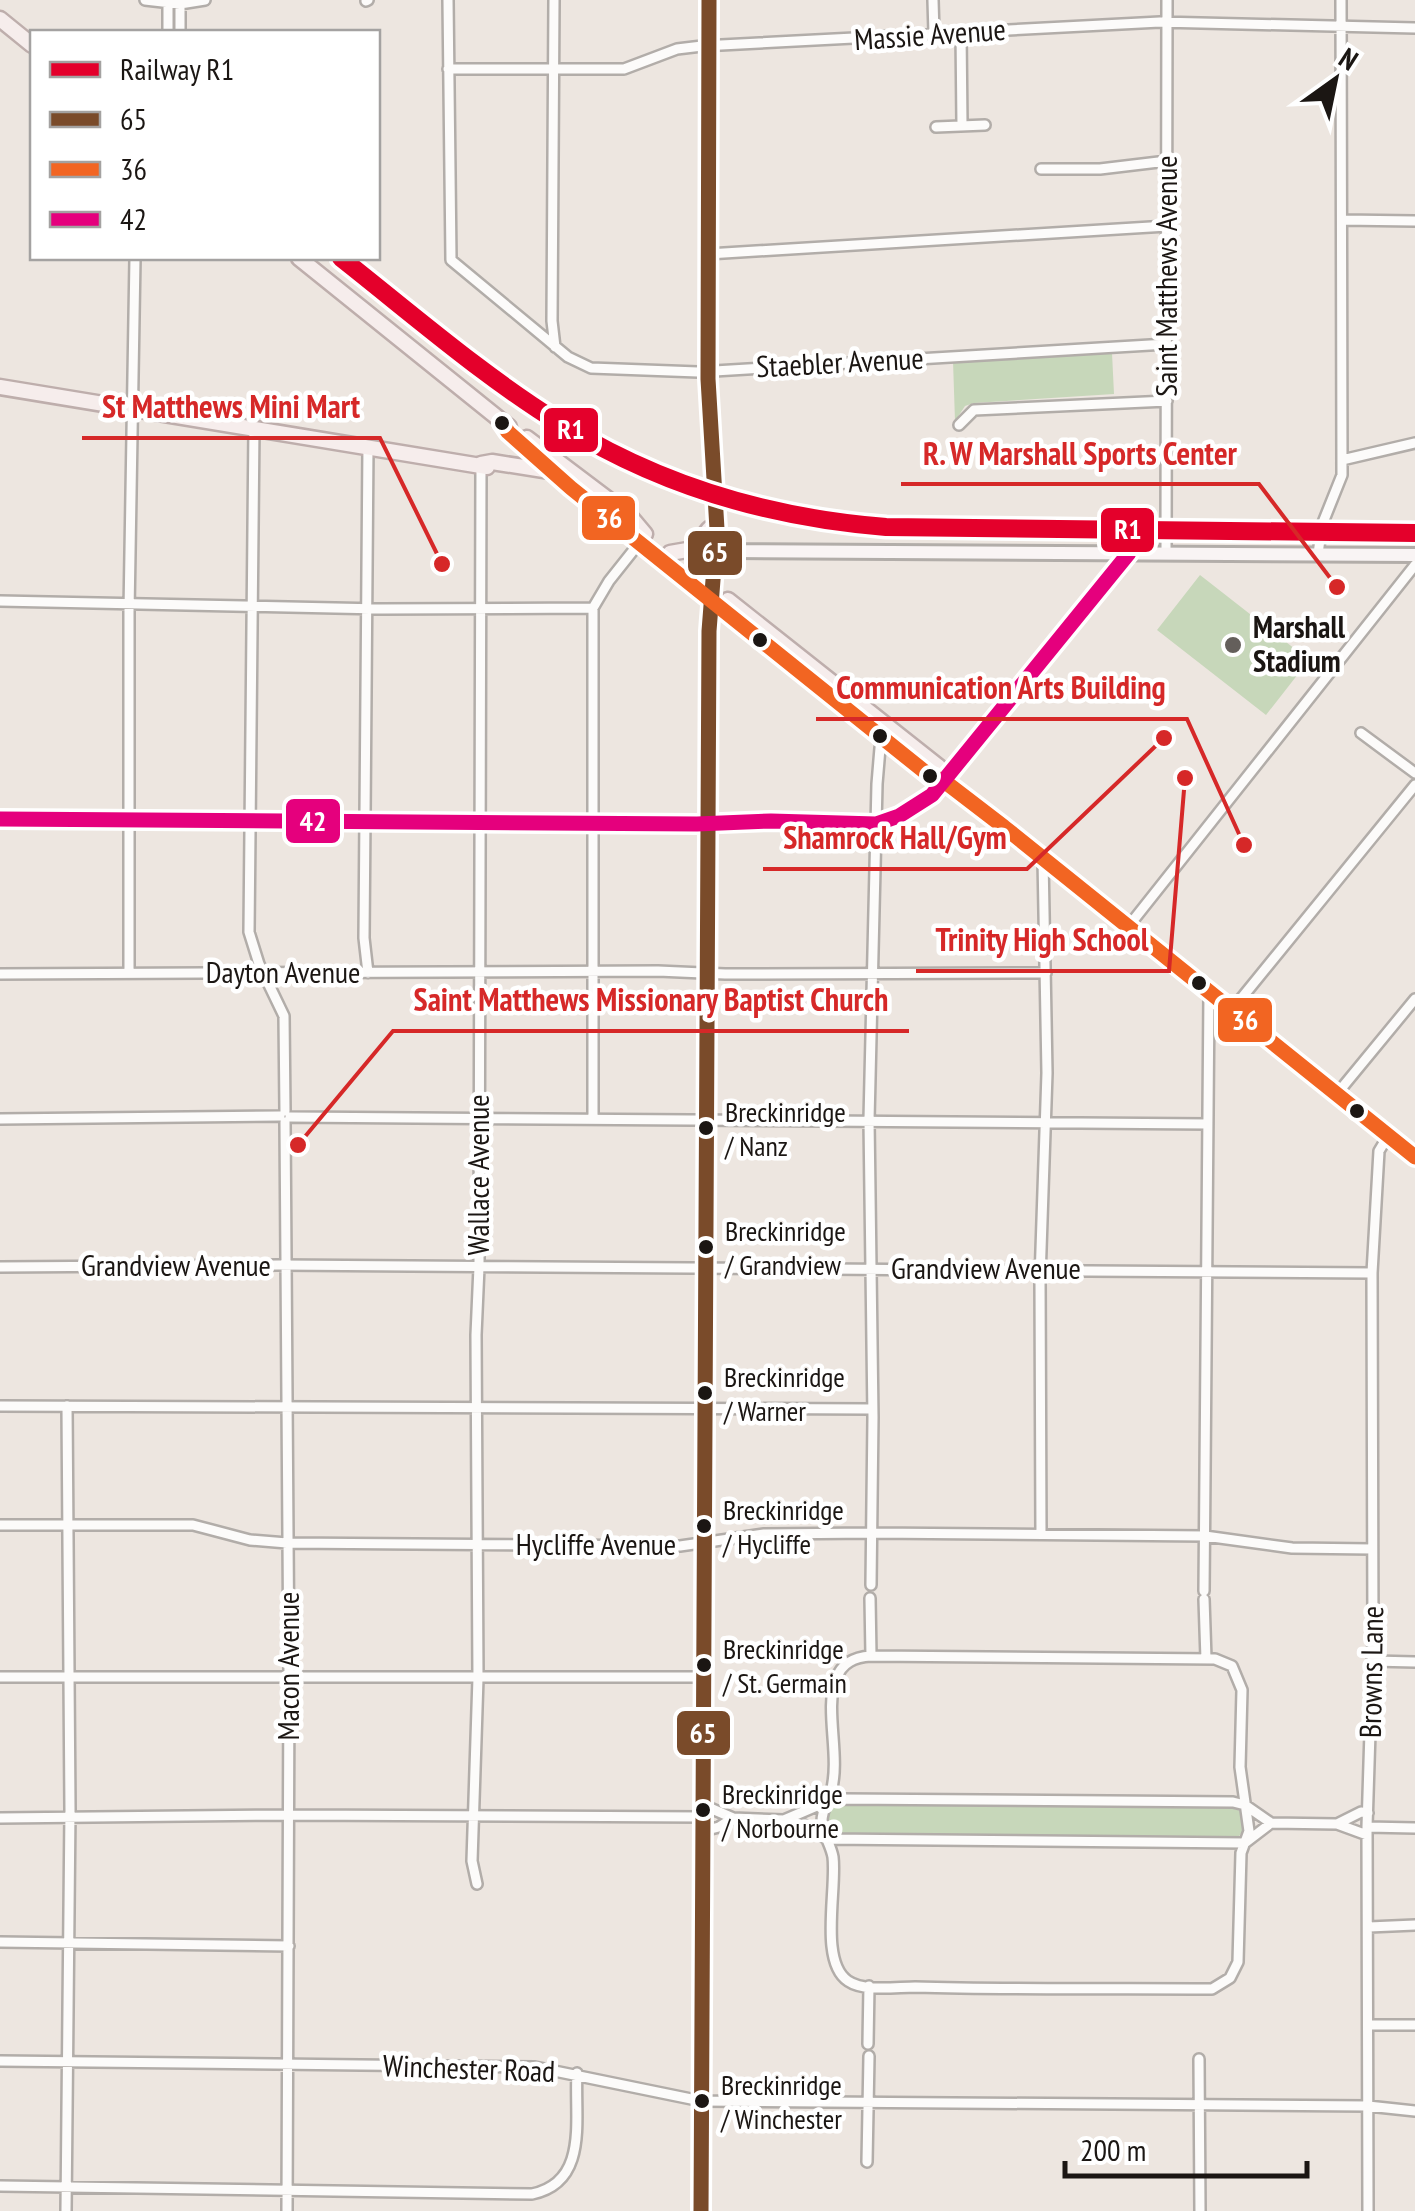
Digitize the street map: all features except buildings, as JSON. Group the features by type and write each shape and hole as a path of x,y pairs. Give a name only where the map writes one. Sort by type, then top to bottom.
{"main road":[{"path":"701,2211 714,546 708,480 712,471 708,370 709,0"},
{"path":"0,20 30,43"},
{"path":"301,260 502,424 558,476"},
{"path":"0,387 482,464 492,462 558,476"},
{"path":"502,424 629,515 643,538 670,552 712,593 930,776 944,781 1415,1158"},
{"path":"517,466 524,455 522,443"},
{"path":"482,464 490,469 571,477 712,593 940,766 944,781"},
{"path":"713,529 730,543 773,549"},
{"path":"670,552 693,549 713,529"},
{"path":"714,546 734,552 773,549 1415,555"},
{"path":"709,823 876,824 899,816 932,796 1129,553"}],"street":[{"path":"145,0 176,6 205,0"},
{"name":"Staebler Avenue","path":"448,0 450,260 584,367 708,370 1167,344"},
{"path":"554,0 552,321 556,347"},
{"path":"933,0 934,34"},
{"name":"Saint Matthews Avenue","path":"1166,553 1168,0"},
{"path":"1318,554 1322,525 1339,486 1342,460 1341,0"},
{"path":"165,30 176,6"},
{"path":"176,6 182,30"},
{"name":"Massie Avenue","path":"448,69 624,69 677,50 708,46 1167,23 1415,28"},
{"path":"961,32 962,125"},
{"path":"936,127 985,125"},
{"path":"1041,169 1100,169 1168,162"},
{"path":"1342,220 1415,222"},
{"path":"708,254 1168,226"},
{"path":"129,973 135,260"},
{"path":"533,329 552,321"},
{"path":"959,425 974,410 1167,401"},
{"name":"Macon Avenue","path":"254,428 250,932 252,948 284,1016 288,1266 287,2211"},
{"path":"1342,460 1415,444"},
{"path":"368,446 364,938 368,973"},
{"name":"Wallace Avenue","path":"477,1884 472,1861 478,1678 476,1335 482,464"},
{"path":"592,1118 593,608 608,581 643,538"},
{"path":"1128,928 1415,565"},
{"path":"0,600 367,608 593,608"},
{"path":"1361,733 1415,773"},
{"path":"870,1584 873,1533 869,1120 876,824 880,748 886,740"},
{"path":"1232,1011 1415,785"},
{"path":"0,818 709,823"},
{"path":"1041,1534 1046,974 1043,860"},
{"name":"Dayton Avenue","path":"0,974 1046,974"},
{"path":"1206,1659 1210,993"},
{"path":"1336,1095 1415,999"},
{"path":"0,1119 285,1116 1208,1124"},
{"name":"Browns Lane","path":"1368,2211 1372,1273 1379,1151 1388,1136"},
{"name":"Grandview Avenue","path":"0,1267 706,1267 1372,1273"},
{"path":"0,1406 872,1408"},
{"path":"66,2211 67,1406"},
{"name":"Hycliffe Avenue","path":"0,1525 193,1525 250,1540 288,1543 680,1546 764,1534 1041,1534 1205,1536 1292,1548 1372,1550"},
{"path":"870,1598 871,1656"},
{"path":"871,1656 1226,1662 1240,1680 1240,1767 1249,1831 1241,1853 1240,1951 1230,1978 1212,1989 869,1986 846,1980 832,1958 834,1871 822,1826 834,1765 832,1699 839,1672 854,1658 871,1656"},
{"path":"1373,1661 1415,1662"},
{"path":"0,1677 704,1677"},
{"path":"784,1820 826,1802 843,1800 1233,1802 1245,1805 1271,1823 1337,1824 1367,1831 1415,1828"},
{"path":"1337,1824 1361,1812 1368,1813"},
{"path":"0,1818 703,1817 784,1820 804,1825 828,1839 1244,1843 1271,1823"},
{"path":"703,1817 719,1827 733,1818"},
{"path":"1369,1927 1415,1925"},
{"path":"0,1942 289,1946"},
{"path":"868,2044 869,1986"},
{"path":"1369,2025 1415,2025"},
{"path":"867,2162 869,2056"},
{"path":"1199,2059 1200,2211"},
{"name":"Winchester Road","path":"0,2060 534,2067 701,2101 1368,2106 1415,2111"},
{"path":"0,2186 524,2194 547,2190 566,2174 575,2155 577,2073"}],"green space":[{"path":"1112,353 1114,394 974,403 965,406 955,421 953,361"},
{"name":"Marshall Stadium","path":"1200,575 1309,660 1266,715 1157,630"},
{"path":"841,1803 1224,1806 1241,1811 1245,1829 1239,1836 1220,1839 837,1836 825,1824 827,1809"}],"rail line":[{"name":"R1","path":"344,260 476,365 561,424 637,465 758,507 886,527 1415,533"}],"transit line":[{"name":"65","path":"701,2211 709,631 717,529 708,379 709,0"},
{"name":"36","path":"502,423 571,488 930,776 944,781 1004,827 1415,1157"},
{"name":"42","path":"0,819 876,824 899,816 932,795 1129,553"}],"place":[{"name":"St Matthews Mini Mart","path":"442,564"},
{"name":"R. W Marshall Sports Center","path":"1337,587"},
{"name":"Marshall Stadium","path":"1233,645"},
{"name":"Shamrock Hall/Gym","path":"1164,738"},
{"name":"Trinity High School","path":"1185,778"},
{"name":"Communication Arts Building","path":"1244,845"},
{"name":"Breckinridge / Nanz","path":"706,1128"},
{"name":"Saint Matthews Missionary Baptist Church","path":"298,1145"},
{"name":"Breckinridge / Grandview","path":"706,1247"},
{"name":"Breckinridge / Warner","path":"705,1393"},
{"name":"Breckinridge / Hycliffe","path":"704,1526"},
{"name":"Breckinridge / St. Germain","path":"704,1665"},
{"name":"Breckinridge / Norbourne","path":"703,1810"},
{"name":"Breckinridge / Winchester","path":"702,2101"}]}
